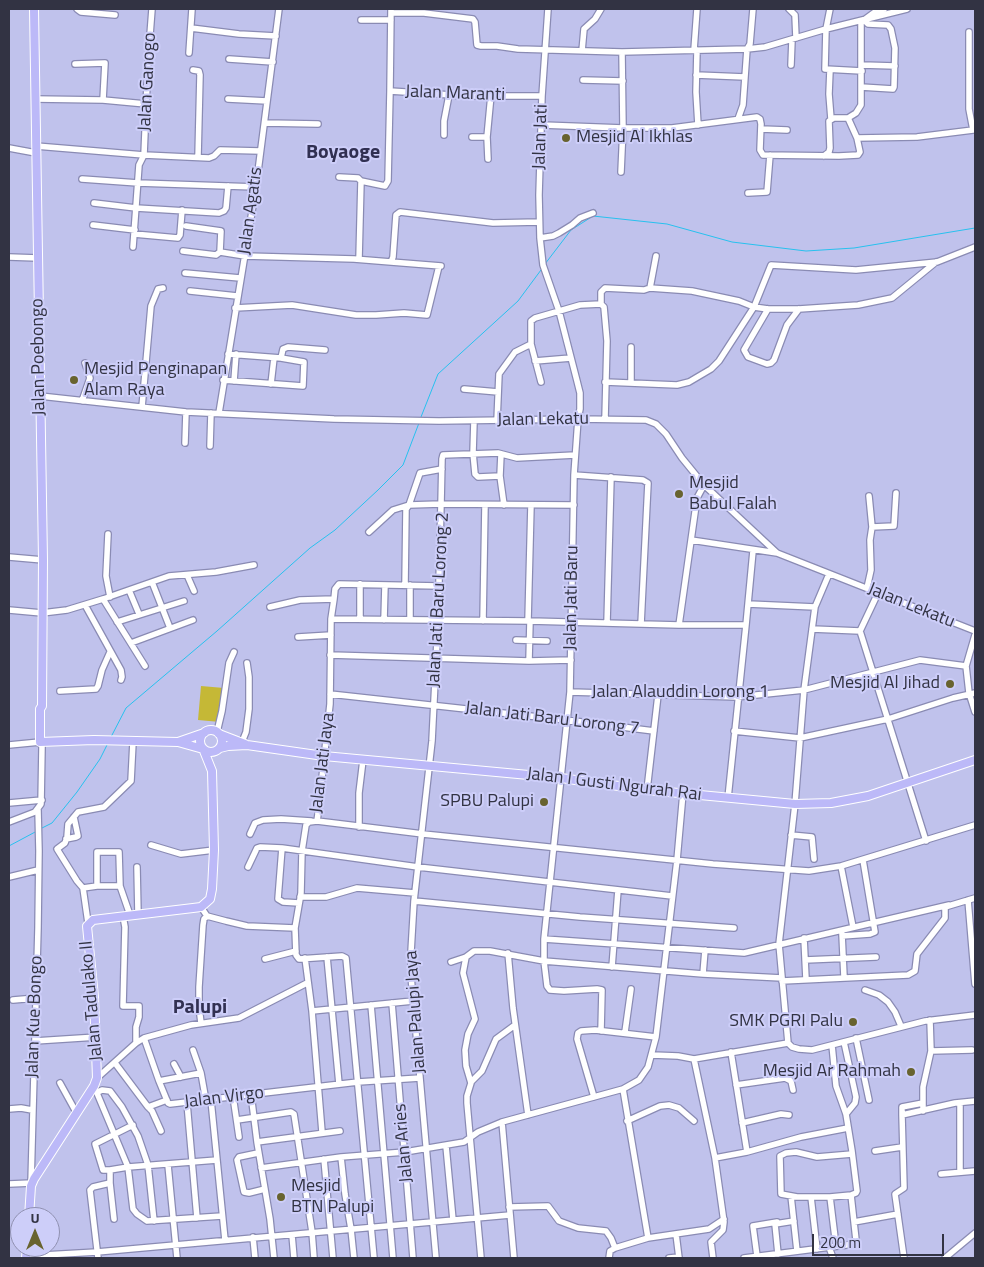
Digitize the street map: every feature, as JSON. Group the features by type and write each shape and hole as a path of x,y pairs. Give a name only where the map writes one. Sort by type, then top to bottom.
{"main road":[{"name":"Jalan Poebongo","path":"34,9 43,560 42,706 40,708 42,743"},
{"path":"178,742 210,730 218,733 222,739 212,771 214,850 211,895 207,903 201,907"},
{"path":"204,733 200,739 212,771"},
{"name":"Jalan I Gusti Ngurah Rai","path":"218,733 245,744 324,756 561,778 647,790 795,804 831,803 850,800 975,760"},
{"path":"42,743 94,740 178,742 210,753 219,749"},
{"name":"Jalan I Gusti Ngurah Rai","path":"219,749 245,744"},
{"name":"Jalan Tadulako II","path":"31,1183 76,1112 96,1089 98,1078 97,1037 86,929 88,923 92,920 201,907"},
{"path":"30,1207 31,1183"}],"street":[{"path":"77,9 81,12 115,15"},
{"name":"Jalan Ganogo","path":"133,248 140,165 144,155 152,9"},
{"path":"189,53 192,9"},
{"name":"Jalan Agatis","path":"219,413 256,187 279,9"},
{"name":"Jalan Jati","path":"548,9 542,96 539,222 543,265 559,311"},
{"path":"582,51 584,29 602,9"},
{"path":"697,9 696,75 698,125"},
{"path":"738,119 743,105 747,49 750,44 753,9"},
{"path":"789,9 795,15 791,65"},
{"path":"830,9 826,29 824,68 826,70 895,66"},
{"path":"862,20 884,9"},
{"path":"391,11 453,12 475,20 476,43 478,46 622,52 747,49 794,39 907,9"},
{"name":"Jalan Maranti","path":"391,11 390,91 449,95 542,96"},
{"path":"361,20 391,20"},
{"path":"861,87 893,89 895,66 894,36 890,27 868,24 862,20"},
{"path":"831,119 848,118 859,110 861,105 862,20"},
{"path":"191,28 276,36"},
{"path":"856,138 917,137 973,130 969,109 969,32"},
{"path":"622,52 622,172"},
{"path":"229,59 272,62"},
{"path":"75,64 105,63 103,100"},
{"path":"194,70 199,71 200,75 198,157"},
{"path":"824,156 829,152 830,148 830,70"},
{"path":"696,75 745,77"},
{"path":"583,80 623,81"},
{"path":"339,177 358,178 361,181 385,186 388,182 390,91"},
{"path":"444,135 444,121 449,95"},
{"path":"488,159 487,137 491,95"},
{"path":"35,99 103,100 146,104"},
{"path":"228,99 267,101"},
{"path":"542,125 672,128 759,118 761,124 760,152 765,155 858,155 860,152 848,118"},
{"path":"265,123 318,124"},
{"path":"761,130 787,130"},
{"path":"472,137 487,137"},
{"path":"9,148 198,157 212,157 220,150 260,151"},
{"path":"748,192 767,192 770,155"},
{"path":"82,178 138,183 256,187"},
{"path":"359,259 361,181"},
{"path":"94,203 136,208 220,213 224,211 228,186"},
{"path":"93,225 178,238 180,235 182,210"},
{"path":"391,262 396,216 400,212 492,223 539,222"},
{"path":"540,238 553,236 580,218 593,213"},
{"path":"186,226 221,231 220,252"},
{"path":"605,382 669,385 689,382 716,364 754,307 771,265 856,270 937,262 975,247"},
{"path":"183,251 216,255 220,252 245,256 359,259 440,266 427,315 404,313 356,315 292,305 235,308"},
{"path":"650,288 656,256"},
{"path":"9,258 38,258"},
{"path":"605,419 606,333 601,292 606,288 644,290 650,288 692,291 768,309 858,305 892,298 937,262"},
{"path":"185,272 240,278"},
{"path":"142,407 151,306 158,289 163,288"},
{"path":"190,291 237,296"},
{"path":"541,382 531,344 531,320 580,305 601,304"},
{"path":"768,309 744,350 748,357 765,364 772,363 787,325 799,309"},
{"path":"559,311 580,393 578,419"},
{"path":"734,337 747,343"},
{"path":"496,421 499,376 515,352 531,344"},
{"path":"272,384 278,358 286,347 325,350"},
{"path":"631,347 631,383"},
{"path":"223,380 303,386 304,362 228,354"},
{"path":"234,381 236,354"},
{"path":"535,362 571,358"},
{"path":"82,402 90,378 85,363"},
{"path":"464,389 498,392"},
{"name":"Jalan Lekatu","path":"40,396 186,412 401,421 646,420 656,424 666,434 682,458 704,485 777,553 975,633"},
{"path":"580,409 589,419"},
{"path":"184,443 186,412"},
{"path":"210,446 212,413"},
{"name":"Jalan Jati Baru","path":"578,419 574,475 570,692 544,939 544,961 547,986 550,990 602,990 601,1031"},
{"path":"474,421 473,454 476,476 500,476"},
{"path":"369,532 393,510 409,505 441,504 442,456 447,454 500,454 517,458 575,455"},
{"path":"500,454 500,476 504,505"},
{"path":"410,620 406,511 420,473 442,468"},
{"path":"574,475 645,481 649,486 641,624"},
{"path":"607,623 611,477"},
{"path":"679,625 697,498 704,485"},
{"path":"872,527 894,526 896,493"},
{"path":"867,588 871,570 870,540 872,527 869,496"},
{"name":"Jalan Jati Baru Lorong 2","path":"430,765 438,621 441,504 574,505"},
{"path":"483,621 484,505"},
{"path":"530,661 531,505"},
{"path":"108,534 107,598 117,622 145,666"},
{"path":"690,540 753,551 777,553"},
{"path":"728,798 753,551"},
{"path":"9,557 43,560"},
{"path":"9,610 42,612 67,610 169,576 254,565"},
{"path":"829,574 815,607 812,629 804,690 795,804 779,944 788,1043 792,1047 805,1050 930,1020 975,1015"},
{"path":"187,575 194,591"},
{"path":"152,582 170,628"},
{"path":"270,607 300,600 334,599 334,589 339,584 439,586"},
{"path":"360,584 360,619"},
{"path":"384,620 385,585"},
{"path":"129,590 139,614"},
{"path":"878,593 860,631 926,841"},
{"name":"Jalan Jati Jaya","path":"295,928 306,825 314,821 324,756 330,694 331,619 334,599"},
{"path":"117,622 184,601"},
{"path":"748,604 815,607"},
{"path":"85,605 121,670 121,680"},
{"path":"331,619 746,625"},
{"path":"131,643 193,620"},
{"path":"812,629 860,631"},
{"path":"975,633 966,666 975,712"},
{"path":"298,637 331,635"},
{"path":"516,640 547,641"},
{"path":"60,691 96,689 110,652"},
{"path":"218,733 229,663 234,652"},
{"path":"330,655 530,661 571,660"},
{"name":"Jalan Alauddin Lorong 1","path":"570,692 738,697 804,690 920,660 966,666"},
{"path":"245,744 249,709 247,663"},
{"path":"734,731 800,738 888,719 972,693"},
{"name":"Jalan Jati Baru Lorong 7","path":"330,694 654,731"},
{"name":"Jalan Jati Baru Lorong 7","path":"647,790 658,695"},
{"path":"66,840 68,824 78,812 104,807 131,781 133,742"},
{"path":"9,745 42,743 42,800 38,810 30,815 9,822"},
{"path":"359,827 359,793 363,760"},
{"name":"Jalan Palupi Jaya","path":"430,765 414,901 411,952 413,1001 436,1258"},
{"path":"261,1168 342,1157 405,1152 464,1142 478,1132 502,1122 623,1089 639,1080 648,1067 656,1037 683,793"},
{"path":"9,803 42,800"},
{"name":"Jalan Kue Bongo","path":"31,1183 39,851 38,810"},
{"path":"74,817 78,836 66,840 57,849 83,888 88,923"},
{"path":"250,834 255,823 263,820 314,821 677,860 787,870 819,870 863,860 975,825"},
{"path":"791,835 812,837 814,858"},
{"path":"151,845 181,854 214,850"},
{"path":"248,866 258,848 282,848 418,867 672,896"},
{"path":"282,848 278,899 283,902 330,896 356,888 415,893"},
{"path":"97,886 97,853 118,851 120,886 131,915"},
{"path":"544,939 744,953 804,938 842,933 873,934 875,932 874,922 863,860"},
{"path":"841,866 853,927"},
{"path":"136,1043 139,1006 123,1006 125,927 131,915 137,867"},
{"path":"9,877 38,870"},
{"path":"83,888 120,886"},
{"path":"612,967 618,890"},
{"path":"842,933 853,927 975,898"},
{"path":"968,900 974,931 975,984"},
{"path":"414,901 616,920 734,928"},
{"path":"451,962 466,957 478,950 544,961 782,979 903,976 913,972 916,968 917,954 943,920 945,907 949,905"},
{"path":"201,907 207,916 247,926 295,928 297,958 342,956 346,958 374,1258"},
{"path":"201,1023 199,987 204,919 207,916"},
{"path":"842,933 844,977"},
{"path":"804,938 806,979"},
{"path":"703,974 705,950"},
{"path":"265,959 296,951"},
{"path":"508,954 528,1115"},
{"path":"327,957 339,1084"},
{"path":"466,957 463,973 475,1019 468,1034 465,1050 466,1066 471,1082 467,1097 481,1258"},
{"path":"805,960 876,957"},
{"path":"305,958 312,1011 322,1132"},
{"path":"98,1078 144,1038 162,1031 245,1016 307,983"},
{"path":"625,1032 631,989"},
{"path":"865,990 879,995 888,1002 901,1026"},
{"path":"13,1000 36,998"},
{"path":"312,1011 413,1001"},
{"name":"Jalan Aries","path":"392,1003 413,1258"},
{"path":"371,1005 394,1258"},
{"path":"923,1111 923,1087 931,1051 930,1020"},
{"path":"471,1082 482,1072 496,1039 516,1025"},
{"path":"594,1097 577,1037 581,1031 625,1032 656,1037"},
{"path":"35,1041 97,1037"},
{"name":"Jalan Virgo","path":"144,1038 159,1081 170,1104 319,1086 420,1078"},
{"path":"856,1038 869,1100"},
{"path":"844,1042 856,1097 846,1114"},
{"path":"652,1056 678,1056 694,1059 788,1043"},
{"path":"832,1045 836,1086 846,1114 852,1154 857,1190 856,1194 811,1197 781,1194 780,1156 791,1152 817,1157 852,1154"},
{"path":"192,1050 201,1073 208,1100 217,1160 224,1240"},
{"path":"931,1051 972,1050"},
{"path":"732,1052 747,1152"},
{"path":"694,1059 715,1158 724,1219 723,1230 711,1242"},
{"path":"115,1063 153,1112 161,1131"},
{"path":"174,1064 181,1077"},
{"path":"159,1081 201,1073"},
{"path":"736,1085 785,1078 791,1080 793,1090"},
{"path":"60,1083 76,1112"},
{"path":"96,1089 110,1091 133,1125 148,1165 154,1221"},
{"path":"96,1089 128,1167 133,1209 141,1218 147,1221 154,1221 222,1216"},
{"path":"623,1089 648,1238"},
{"path":"251,1094 256,1142 265,1189 274,1258"},
{"path":"234,1096 239,1137"},
{"path":"148,1107 167,1100"},
{"path":"902,1115 960,1102 975,1101"},
{"path":"960,1102 960,1172"},
{"path":"188,1103 197,1218"},
{"path":"904,1258 895,1194 904,1188 902,1107 923,1103"},
{"path":"627,1121 660,1106 669,1105 679,1108 694,1121"},
{"path":"9,1109 21,1108 32,1110"},
{"path":"237,1120 293,1112 312,1232 314,1258"},
{"path":"742,1123 778,1115 789,1115"},
{"path":"502,1122 514,1258"},
{"path":"133,1125 94,1144 103,1170 217,1160"},
{"path":"715,1158 747,1152 801,1137 848,1128"},
{"path":"256,1142 340,1131"},
{"path":"446,1146 453,1220"},
{"path":"875,1150 902,1147"},
{"path":"258,1153 239,1157 237,1160 244,1192 265,1189"},
{"path":"342,1157 354,1258"},
{"path":"324,1160 333,1258"},
{"path":"168,1165 177,1258"},
{"path":"110,1170 114,1219"},
{"path":"941,1174 975,1171"},
{"path":"97,1255 90,1190 93,1187 110,1182"},
{"path":"9,1184 31,1183"},
{"path":"744,1258 855,1242 851,1195"},
{"path":"791,1196 797,1251"},
{"path":"830,1196 836,1246"},
{"path":"811,1197 817,1248"},
{"path":"509,1207 548,1206 559,1220 578,1228 606,1231 612,1238 616,1248"},
{"path":"854,1222 898,1214"},
{"path":"60,1256 97,1255 176,1244 510,1215"},
{"path":"609,1258 610,1251 616,1248 648,1238 710,1229 724,1219"},
{"path":"757,1256 753,1226 794,1221"},
{"path":"777,1222 774,1226 778,1254"},
{"path":"710,1229 713,1258"},
{"path":"945,1258 975,1233"},
{"path":"669,1258 679,1258 676,1234"},
{"path":"292,1235 294,1258"},
{"path":"253,1238 255,1258"},
{"path":"829,1247 833,1258"},
{"path":"954,1250 956,1258"}],"shaded area":[{"path":"201,686 224,688 220,722 198,720"}],"waterway":[{"path":"545,264 571,230 593,216 667,224 732,242 806,251 854,248 975,228"},
{"path":"421,417 438,374 518,301 541,270"},
{"path":"111,737 126,708 217,631 310,548 335,530 403,465 419,423"},
{"path":"40,829 52,823 77,792 100,759 108,743"},
{"path":"9,846 37,831"}],"place":[{"name":"Mesjid Al Ikhlas","path":"566,138"},
{"name":"Mesjid Penginapan Alam Raya","path":"74,380"},
{"name":"Mesjid Babul Falah","path":"679,494"},
{"name":"Mesjid Al Jihad","path":"950,684"},
{"name":"SPBU Palupi","path":"544,802"},
{"name":"SMK PGRI Palu","path":"853,1022"},
{"name":"Mesjid Ar Rahmah","path":"911,1072"},
{"name":"Mesjid BTN Palupi","path":"281,1197"}],"district":[{"name":"Boyaoge","path":"343,153"},
{"name":"Palupi","path":"200,1008"}]}
